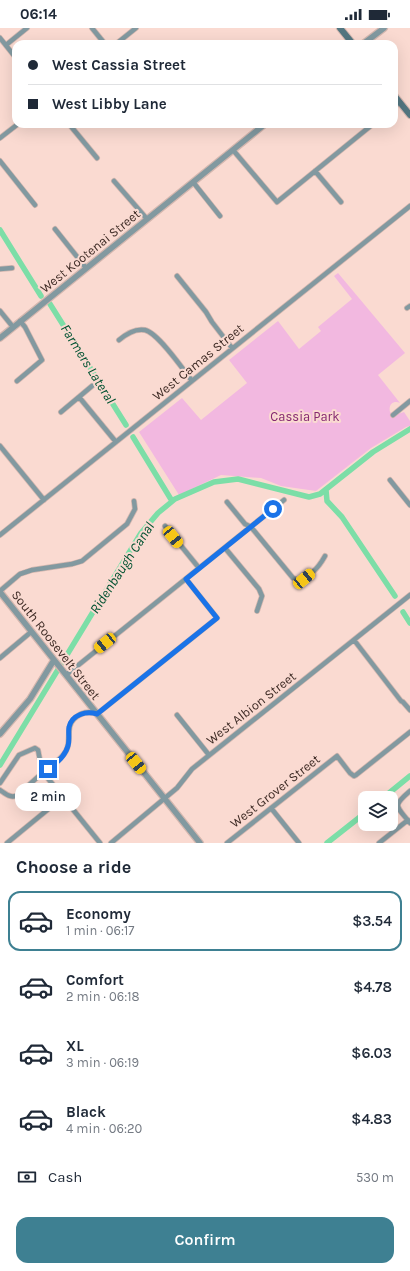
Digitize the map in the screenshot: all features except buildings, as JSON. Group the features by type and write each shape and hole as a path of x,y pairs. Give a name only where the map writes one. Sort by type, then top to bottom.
{"main road":[{"path":"340,28 349,40"},
{"path":"398,100 410,115"}],"street":[{"path":"12,40 27,28"},
{"path":"92,28 102,40"},
{"path":"121,40 136,28"},
{"path":"369,40 384,28"},
{"path":"0,38 12,53"},
{"path":"6,45 12,40"},
{"path":"0,138 13,128"},
{"path":"72,128 97,158"},
{"name":"West Kootenai Street","path":"0,338 260,128"},
{"path":"233,150 277,202 368,128"},
{"path":"0,161 36,205"},
{"path":"315,171 341,202"},
{"path":"114,181 147,219"},
{"path":"193,182 220,216"},
{"name":"West Camas Street","path":"0,535 115,440 192,381 410,206"},
{"path":"55,229 86,268"},
{"path":"0,269 12,268"},
{"path":"177,276 232,348"},
{"path":"0,311 13,327"},
{"path":"17,381 42,360 25,327 20,321"},
{"path":"120,340 130,332 144,329 155,335 192,381"},
{"path":"60,412 92,386"},
{"path":"79,397 115,440"},
{"path":"393,415 410,401"},
{"path":"0,446 44,500"},
{"path":"390,480 410,505"},
{"path":"66,675 284,500"},
{"path":"0,591 20,574 32,570 82,561 127,524 135,510 134,501"},
{"path":"227,502 245,524 251,527 292,578 298,580 304,579 319,567 325,556"},
{"path":"165,526 199,568"},
{"path":"225,548 259,589 262,596 257,611"},
{"path":"0,790 13,798 18,795 54,765 67,750 70,739 69,727 74,719 83,713 90,712 97,714 217,618 186,579"},
{"name":"South Roosevelt Street","path":"0,591 200,843"},
{"name":"West Albion Street","path":"111,843 165,799 177,788 192,769 209,755 409,598"},
{"path":"0,658 32,632"},
{"path":"354,640 401,701 410,710"},
{"path":"0,734 58,664"},
{"path":"177,715 209,755"},
{"name":"West Grover Street","path":"227,843 337,756 354,776 359,774 410,732"},
{"path":"0,783 19,755 35,748 38,750 41,765 48,769"},
{"path":"46,776 100,843"},
{"path":"379,843 409,821 399,810 397,804 398,801 410,791"},
{"path":"7,843 63,798"},
{"path":"271,808 299,843"}],"green space":[{"name":"Cassia Park","path":"338,273 405,353 378,375 400,403 392,403 390,412 395,415 404,412 410,421 410,426 371,448 316,491 281,486 261,478 221,475 179,495 139,432 182,398 201,420 247,383 229,360 278,321 299,349 321,331 318,327 352,299 334,276"}],"waterway":[{"name":"Farmers Lateral","path":"0,230 41,296"},
{"name":"Farmers Lateral","path":"50,304 126,425"},
{"name":"Ridenbaugh Canal","path":"0,765 141,533 158,513 175,499 214,482 238,479 309,497 320,494 373,452 410,429"},
{"name":"Farmers Lateral","path":"133,437 172,501"},
{"path":"326,490 327,501 342,517 395,596"},
{"path":"403,612 410,623"},
{"path":"392,791 410,776"},
{"path":"327,843 358,819"}],"route":[{"path":"48,769 64,755 67,750 70,739 69,727 74,719 83,713 90,712 97,714 217,618 186,579 273,509"}]}
